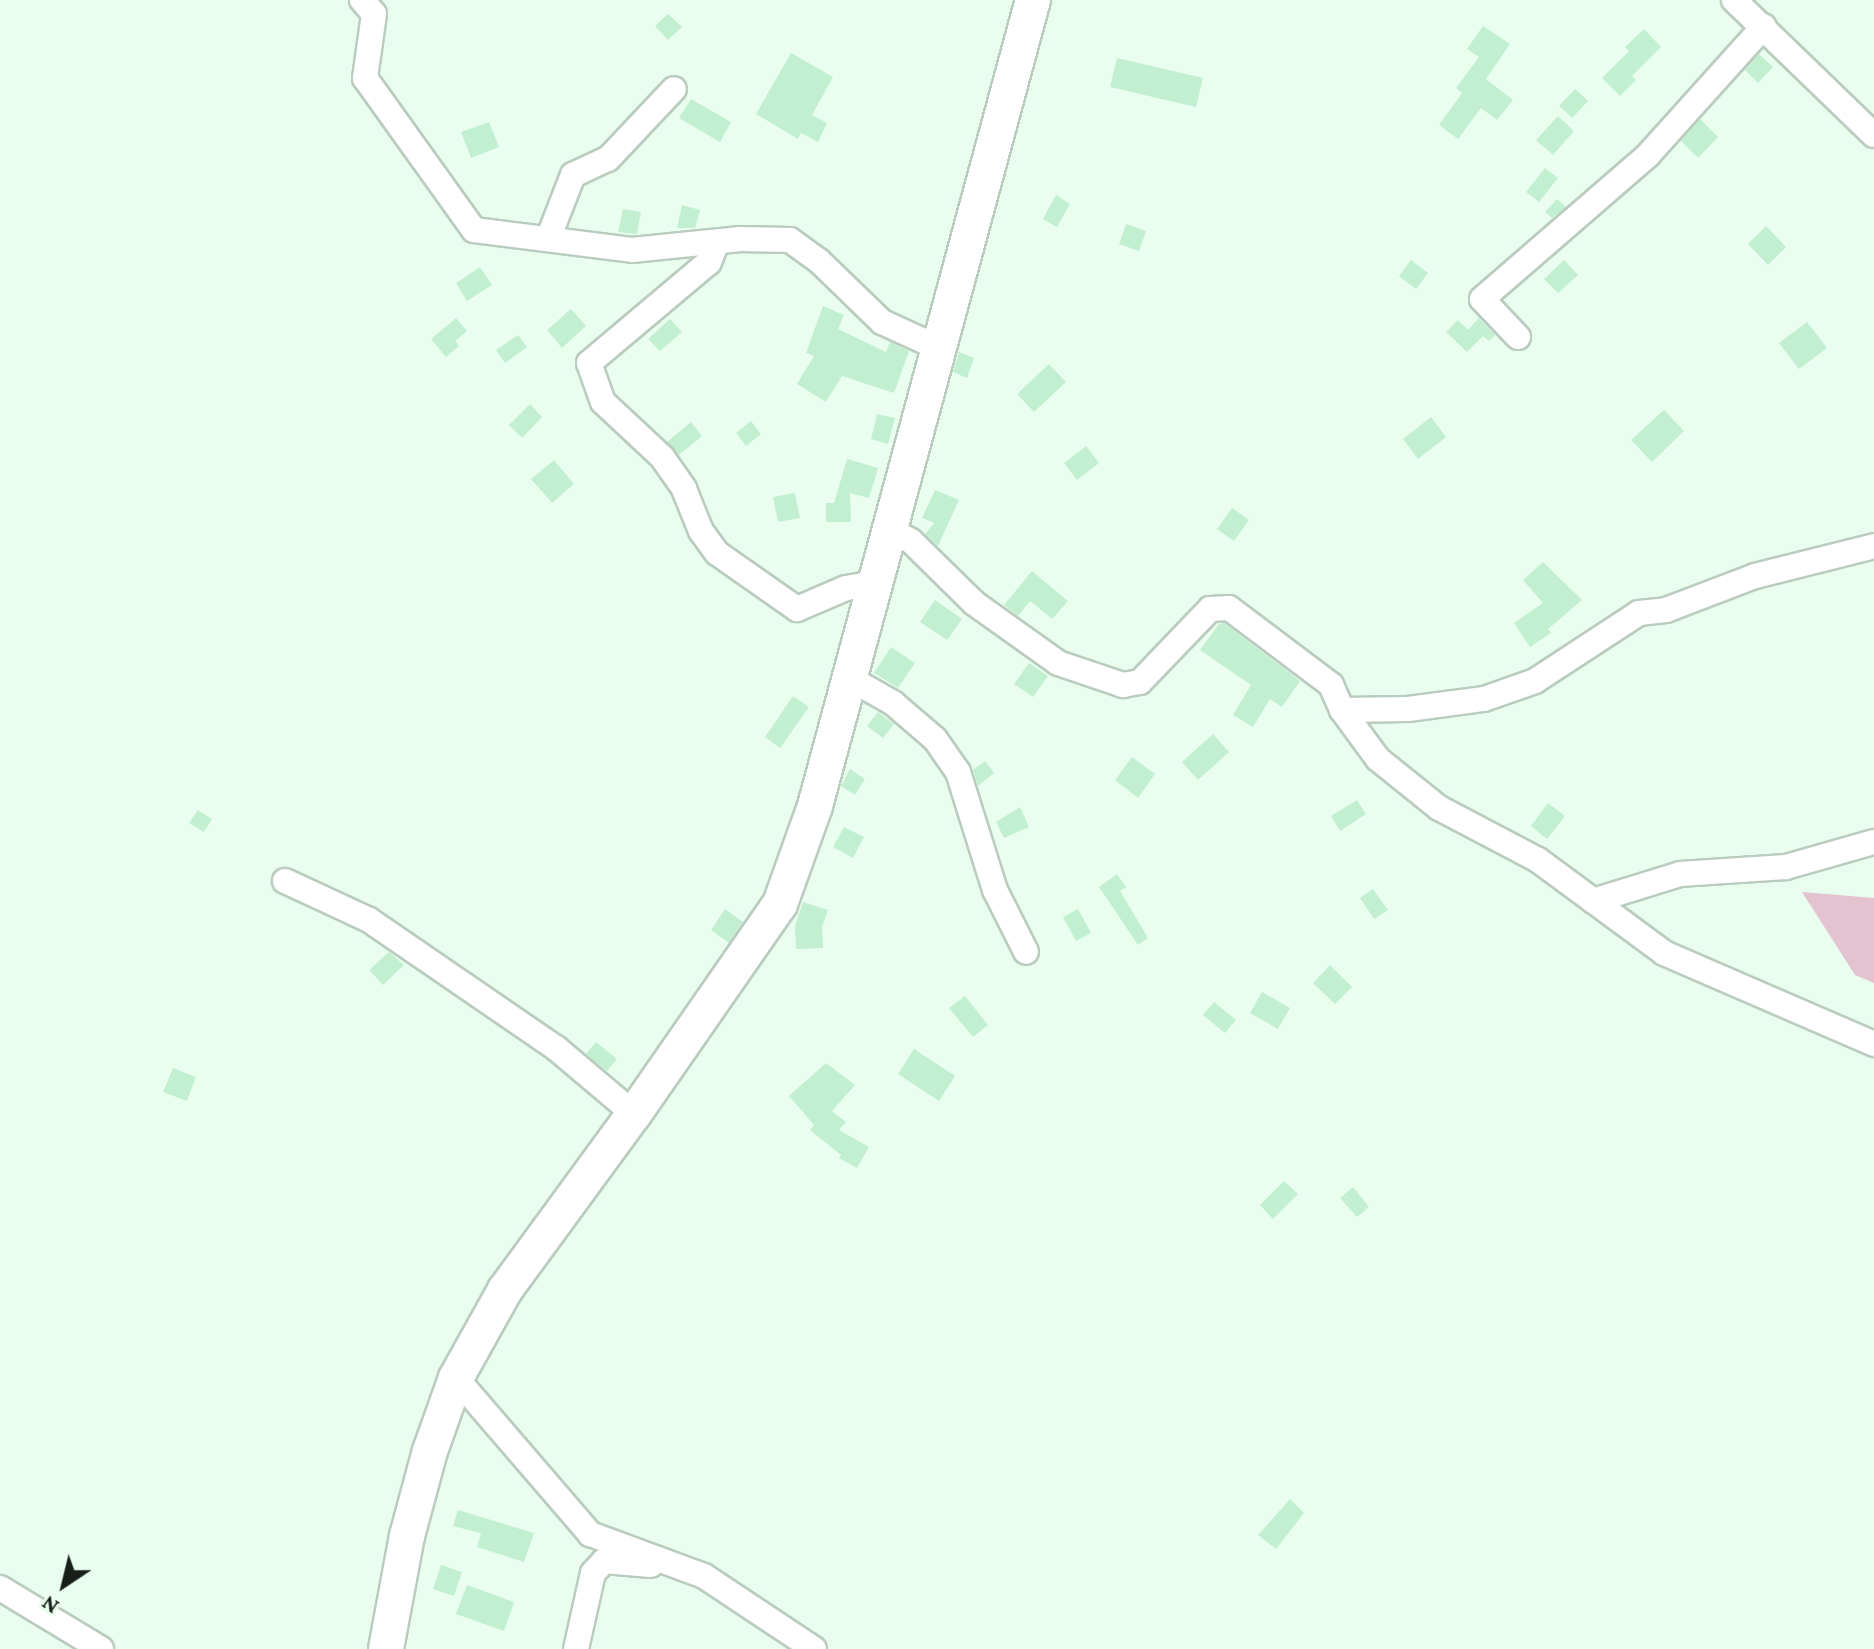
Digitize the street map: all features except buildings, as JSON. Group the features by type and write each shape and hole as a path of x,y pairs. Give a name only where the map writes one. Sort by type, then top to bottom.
{"main road":[{"path":"386,1649 407,1536 430,1451 456,1378 505,1290 634,1114 780,904 815,806 1033,0"}],"street":[{"path":"362,0 374,14 365,78 474,230 632,250 717,242 790,240 819,261 882,322 939,348"},
{"path":"1734,0 1874,135"},
{"path":"1518,337 1482,299 1648,155 1764,26"},
{"path":"548,239 573,175 608,159 674,89"},
{"path":"717,242 709,262 589,363 603,402 662,457 684,489 701,531 717,553 797,609 846,588 875,583"},
{"path":"889,529 911,541 974,603 1058,663 1082,674 1123,685 1140,682 1210,609 1229,608 1331,685 1342,710 1378,759 1439,808 1538,860 1664,953 1874,1044"},
{"path":"1342,710 1408,709 1484,699 1535,681 1639,613 1666,610 1755,576 1874,546"},
{"path":"849,678 893,703 935,739 958,772 995,890 1026,952"},
{"path":"1593,901 1680,874 1786,867 1874,842"},
{"path":"285,881 369,920 556,1048 634,1114"},
{"path":"456,1378 590,1534 704,1576 814,1649"},
{"path":"576,1649 593,1573 604,1561 673,1565"},
{"path":"0,1588 101,1649"}],"shaded area":[{"path":"1802,892 1874,898 1874,983 1855,975"}]}
